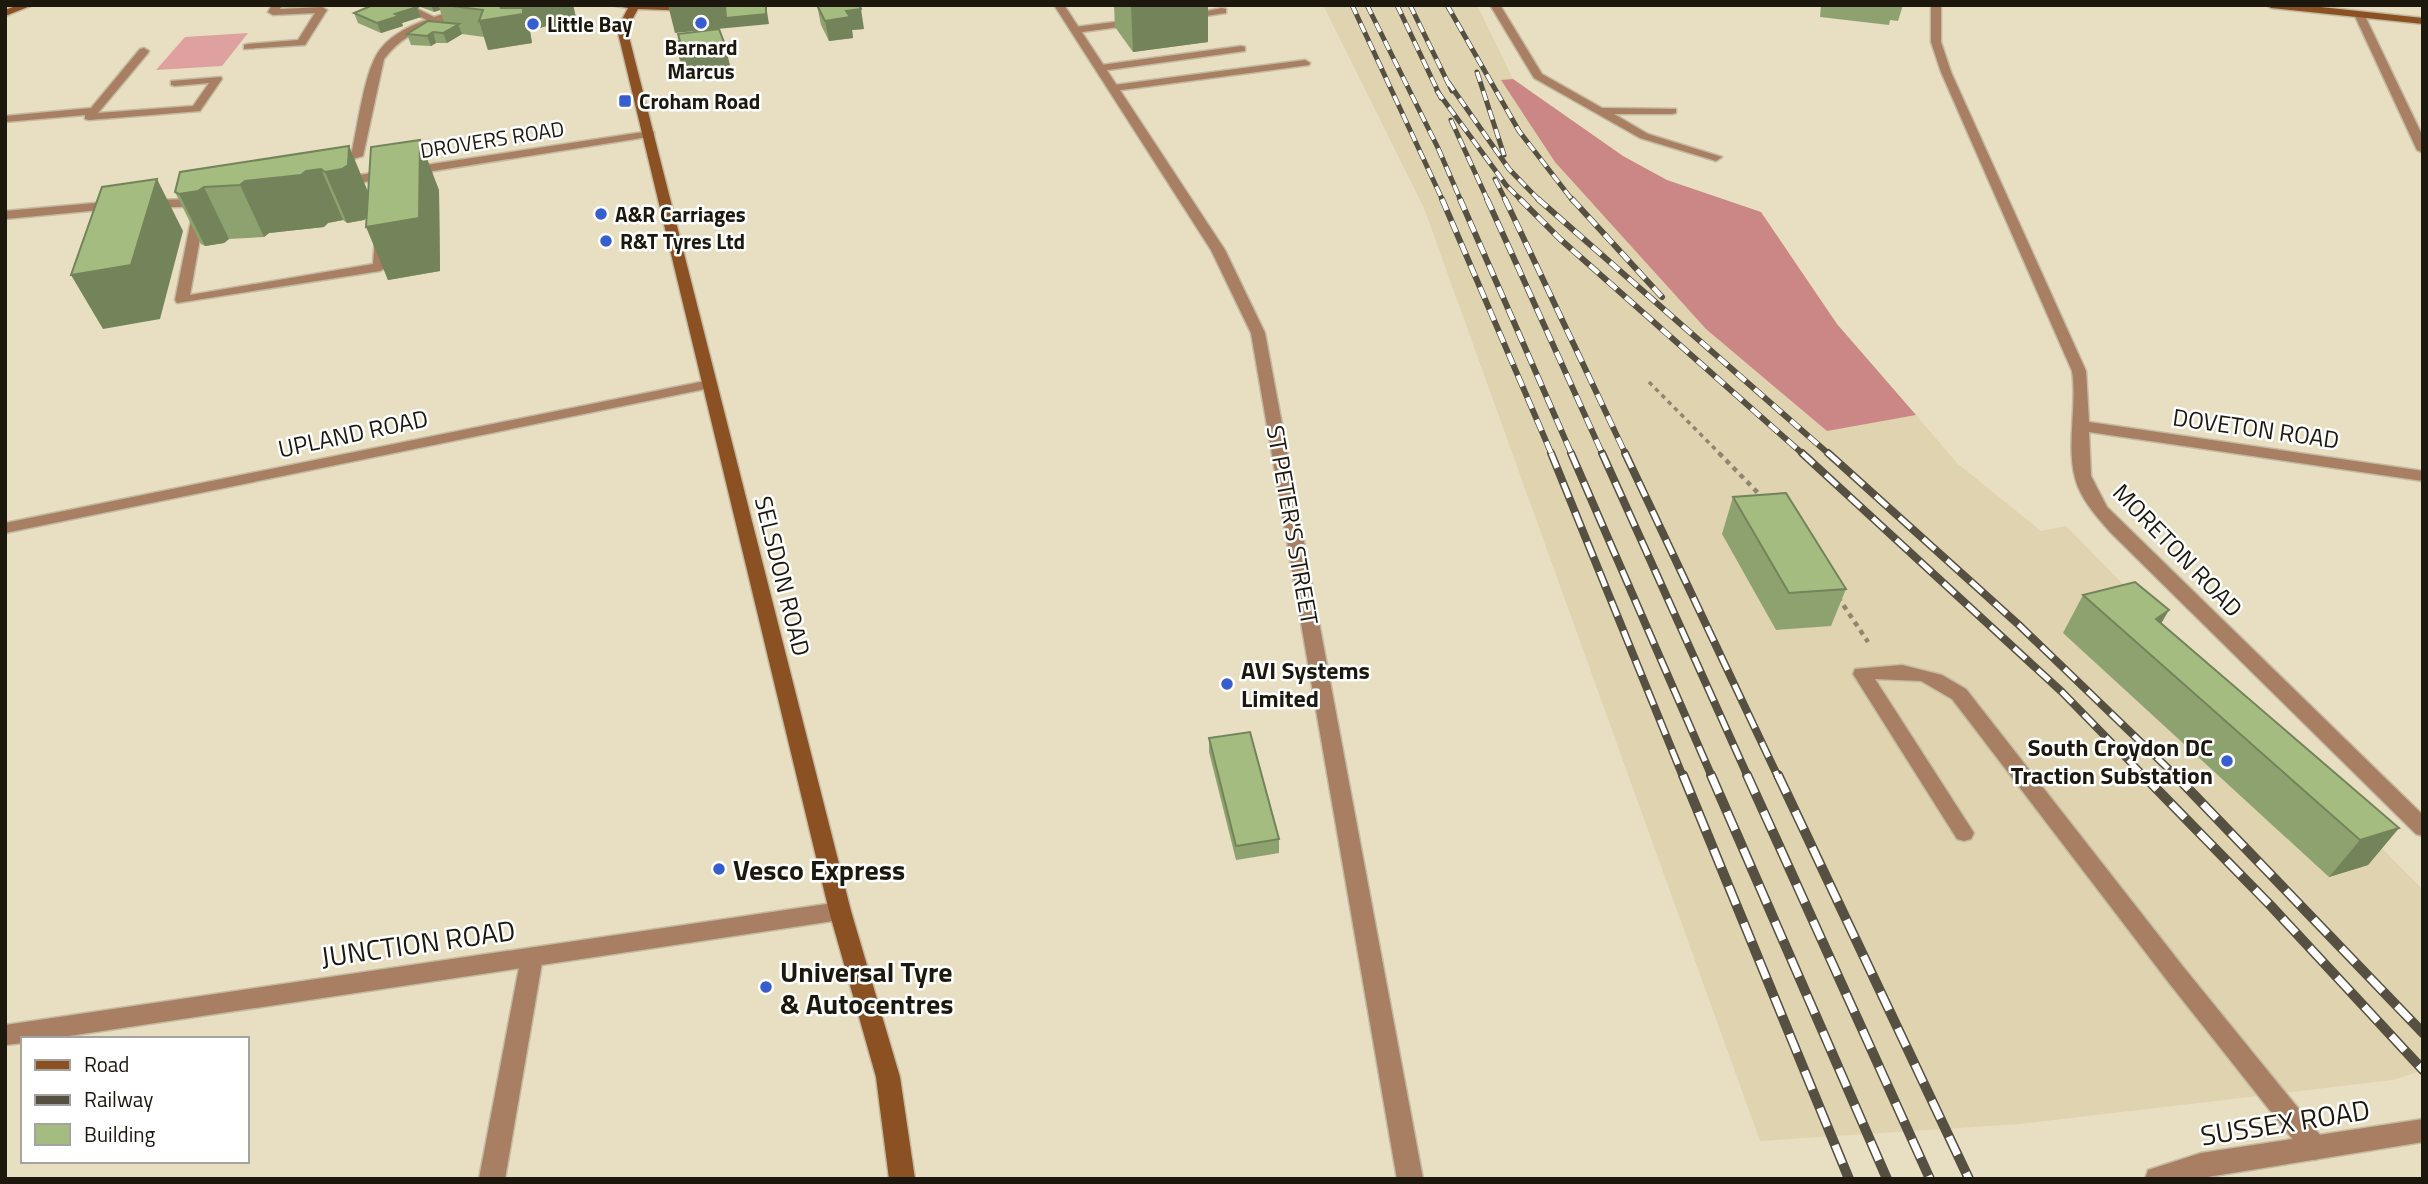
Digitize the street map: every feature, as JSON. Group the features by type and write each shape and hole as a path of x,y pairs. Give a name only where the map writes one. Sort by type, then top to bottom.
{"main road":[{"path":"5,13 28,5"},
{"path":"615,5 701,7"},
{"path":"2271,5 2423,21"},
{"name":"SELSDON ROAD","path":"635,6 622,29 840,911 888,1077 902,1179"}],"street":[{"path":"248,47 301,43 322,10 272,12 277,5"},
{"path":"401,5 437,21"},
{"path":"357,156 379,59 385,50 412,31 483,5"},
{"name":"ST PETER'S STREET","path":"1059,5 1218,250 1258,333 1409,1179"},
{"path":"1495,5 1538,76 1644,136 1716,157"},
{"name":"MORETON ROAD","path":"1936,5 1936,42 1946,72 2074,357 2084,390 2081,447 2083,478 2093,499 2116,528 2423,828"},
{"path":"1168,18 1222,12"},
{"path":"2359,14 2423,150"},
{"path":"1075,30 1155,20"},
{"path":"1101,68 1241,49"},
{"path":"144,51 89,117 195,109 217,79 175,83"},
{"path":"1114,88 1306,63"},
{"path":"5,118 94,111"},
{"path":"1600,111 1672,111"},
{"name":"DROVERS ROAD","path":"330,183 384,181 650,134"},
{"path":"5,215 101,205 222,201"},
{"path":"201,203 182,300 380,267 382,227"},
{"name":"UPLAND ROAD","path":"5,528 710,384"},
{"name":"DOVETON ROAD","path":"2082,426 2423,476"},
{"path":"1964,833 1862,674 1908,671 1931,676 1959,694 1974,709 2177,976 2315,1148"},
{"name":"JUNCTION ROAD","path":"5,1035 840,911"},
{"path":"492,1179 532,957"},
{"name":"SUSSEX ROAD","path":"2157,1179 2201,1165 2423,1130"}],"path":[{"path":"1650,382 1767,503"},
{"path":"1836,595 1888,672"}],"shaded area":[{"path":"1323,5 1477,5 1513,79 1623,156 1827,430 1916,415 1958,464 2041,531 2066,526 2423,890 2423,1070 2393,1080 2020,1124 1760,1141 1424,208"},
{"path":"248,33 222,66 156,70 185,37"},
{"path":"1513,79 1623,156 1667,180 1761,212 1837,324 1916,415 1827,431 1706,329 1555,162 1501,80"}],"building":[{"path":"373,5 417,7 377,23 354,13"},
{"path":"453,5 509,5 500,8 523,8 523,14 479,21 483,10"},
{"path":"725,5 766,5 766,14 726,18"},
{"path":"817,5 859,5 861,9 846,11 850,17 825,21"},
{"path":"428,21 459,24 443,33 433,32 427,36 407,34"},
{"path":"719,29 725,45 683,51 681,44 676,45 675,41 680,41 678,34"},
{"path":"420,140 419,218 366,227 371,147"},
{"path":"349,146 348,165 342,169 306,171 301,175 245,181 240,185 204,187 198,191 179,194 175,192 180,172"},
{"path":"157,179 131,265 71,275 102,187"},
{"path":"1786,493 1846,589 1789,593 1733,497"},
{"path":"2135,582 2169,610 2156,619 2399,828 2360,840 2083,595"},
{"path":"1250,732 1279,839 1236,846 1209,738"}],"railway":[{"path":"1352,5 1443,201"},
{"path":"1367,5 1438,148 1461,201"},
{"path":"1397,5 1439,94"},
{"path":"1410,5 1452,91"},
{"path":"1447,5 1519,131 1573,201"},
{"path":"1477,72 1504,155"},
{"path":"1448,82 1509,169 1538,199"},
{"path":"1439,94 1506,185 1560,239 1804,455"},
{"path":"1439,94 1441,98"},
{"path":"1451,120 1488,201"},
{"path":"1495,179 1505,199"},
{"path":"1442,199 1552,455"},
{"path":"1460,199 1572,455"},
{"path":"1487,199 1603,455"},
{"path":"1505,199 1626,455"},
{"path":"1538,199 1830,455"},
{"path":"1572,199 1662,297"},
{"path":"1551,453 1683,777"},
{"path":"1571,453 1712,777"},
{"path":"1602,453 1748,777"},
{"path":"1625,453 1778,777"},
{"path":"1802,453 2062,692 2145,777"},
{"path":"1828,453 2019,625 2176,776"},
{"path":"1683,775 1849,1179"},
{"path":"1711,775 1887,1179"},
{"path":"1747,775 1930,1179"},
{"path":"1778,775 1969,1179"},
{"path":"2143,775 2272,907 2423,1070"},
{"path":"2176,776 2423,1033"}],"place":[{"name":"Barnard Marcus","path":"701,23"},
{"name":"Little Bay","path":"533,24"},
{"name":"Croham Road","path":"625,101"},
{"name":"A&R Carriages","path":"601,214"},
{"name":"R&T Tyres Ltd","path":"606,241"},
{"name":"AVI Systems Limited","path":"1227,684"},
{"name":"South Croydon DC Traction Substation","path":"2227,761"},
{"name":"Vesco Express","path":"719,869"},
{"name":"Universal Tyre & Autocentres","path":"766,987"}]}
